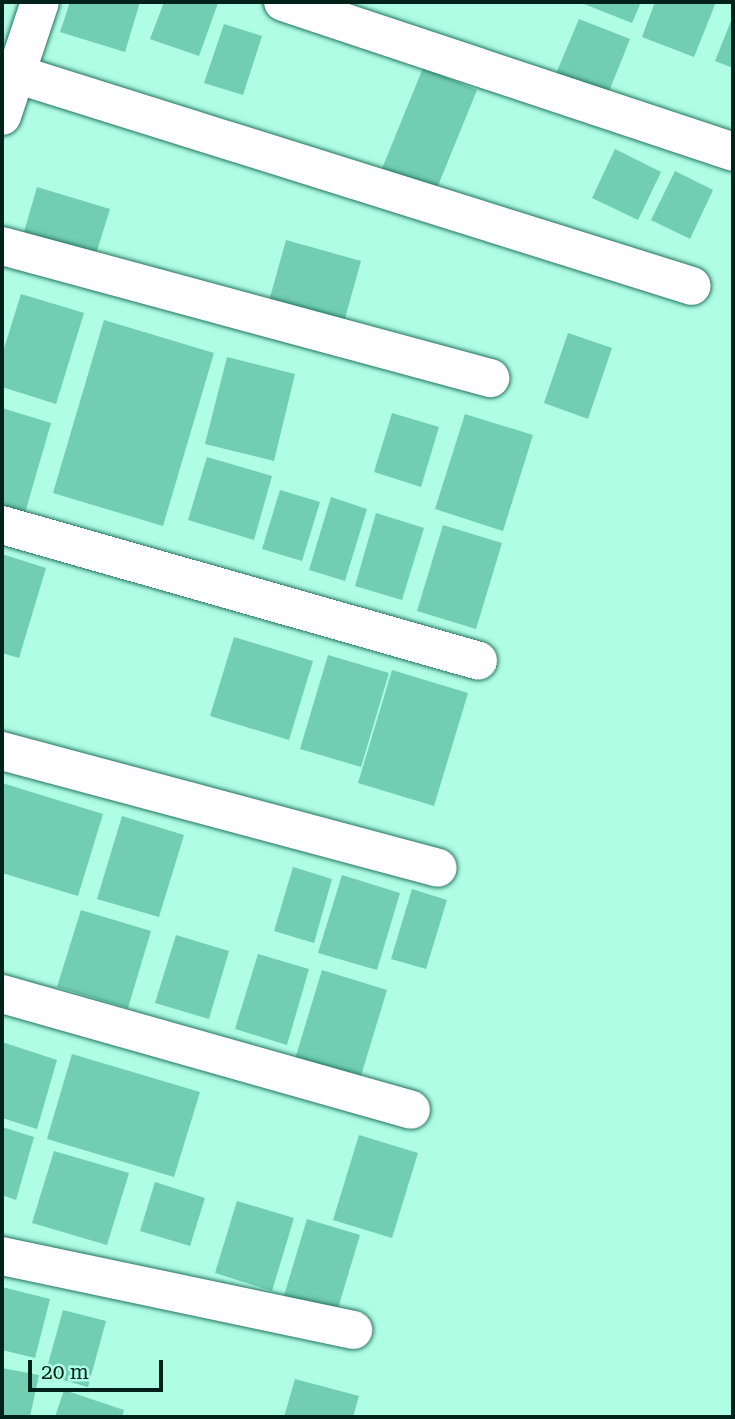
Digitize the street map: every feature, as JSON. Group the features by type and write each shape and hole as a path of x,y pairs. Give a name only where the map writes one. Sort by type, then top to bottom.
{"street":[{"path":"2,117 40,2"},
{"path":"283,2 733,152"},
{"path":"16,74 692,286"},
{"path":"2,246 490,378"},
{"path":"2,525 478,661"},
{"path":"2,751 438,868"},
{"path":"2,994 411,1110"},
{"path":"2,1256 353,1330"}],"building":[{"path":"70,2 140,2 125,52 60,32"},
{"path":"164,2 218,3 199,56 150,39"},
{"path":"579,2 641,2 632,23"},
{"path":"655,2 716,2 694,57 642,37"},
{"path":"733,16 733,68 715,61"},
{"path":"579,19 630,39 604,104 552,83"},
{"path":"224,24 262,36 243,95 204,83"},
{"path":"423,68 477,90 433,198 379,176"},
{"path":"615,149 661,172 638,220 592,198"},
{"path":"675,171 713,190 690,239 651,220"},
{"path":"37,187 110,209 96,254 24,232"},
{"path":"286,240 361,261 344,322 269,301"},
{"path":"21,294 84,313 56,404 2,387 2,355"},
{"path":"104,320 214,353 163,526 53,493"},
{"path":"568,333 612,348 588,419 544,403"},
{"path":"227,357 295,374 274,461 205,444"},
{"path":"2,408 51,423 25,513 2,506"},
{"path":"392,413 439,427 421,487 374,472"},
{"path":"465,414 533,435 503,531 435,509"},
{"path":"207,457 272,476 254,540 188,520"},
{"path":"280,490 320,502 302,561 262,549"},
{"path":"331,497 367,509 345,581 309,570"},
{"path":"376,513 424,528 402,600 355,586"},
{"path":"443,525 502,543 476,629 417,611"},
{"path":"2,554 46,568 19,658 2,653"},
{"path":"234,637 313,661 289,740 210,716"},
{"path":"328,655 389,673 361,767 300,749"},
{"path":"392,670 468,693 434,806 358,783"},
{"path":"2,783 103,814 78,896 2,873"},
{"path":"122,816 184,835 159,917 97,899"},
{"path":"293,867 332,879 314,943 274,931"},
{"path":"342,875 400,893 377,970 318,953"},
{"path":"412,889 447,900 426,969 391,959"},
{"path":"81,910 151,931 128,1008 57,987"},
{"path":"176,935 229,951 209,1019 155,1003"},
{"path":"258,954 309,969 287,1045 235,1029"},
{"path":"322,970 387,990 360,1079 295,1059"},
{"path":"2,1042 57,1060 37,1129 2,1118"},
{"path":"72,1054 200,1092 174,1177 47,1139"},
{"path":"2,1127 34,1137 16,1200 2,1195"},
{"path":"359,1135 418,1153 392,1238 333,1220"},
{"path":"54,1151 129,1173 107,1245 32,1223"},
{"path":"155,1182 205,1198 190,1246 140,1231"},
{"path":"237,1201 294,1218 272,1291 215,1273"},
{"path":"307,1219 360,1235 336,1315 283,1299"},
{"path":"2,1287 50,1299 35,1358 2,1350"},
{"path":"63,1310 106,1321 88,1387 45,1375"},
{"path":"2,1368 39,1375 30,1417 2,1417"},
{"path":"295,1379 359,1396 353,1417 284,1417"},
{"path":"64,1390 124,1410 122,1417 55,1417"}]}
